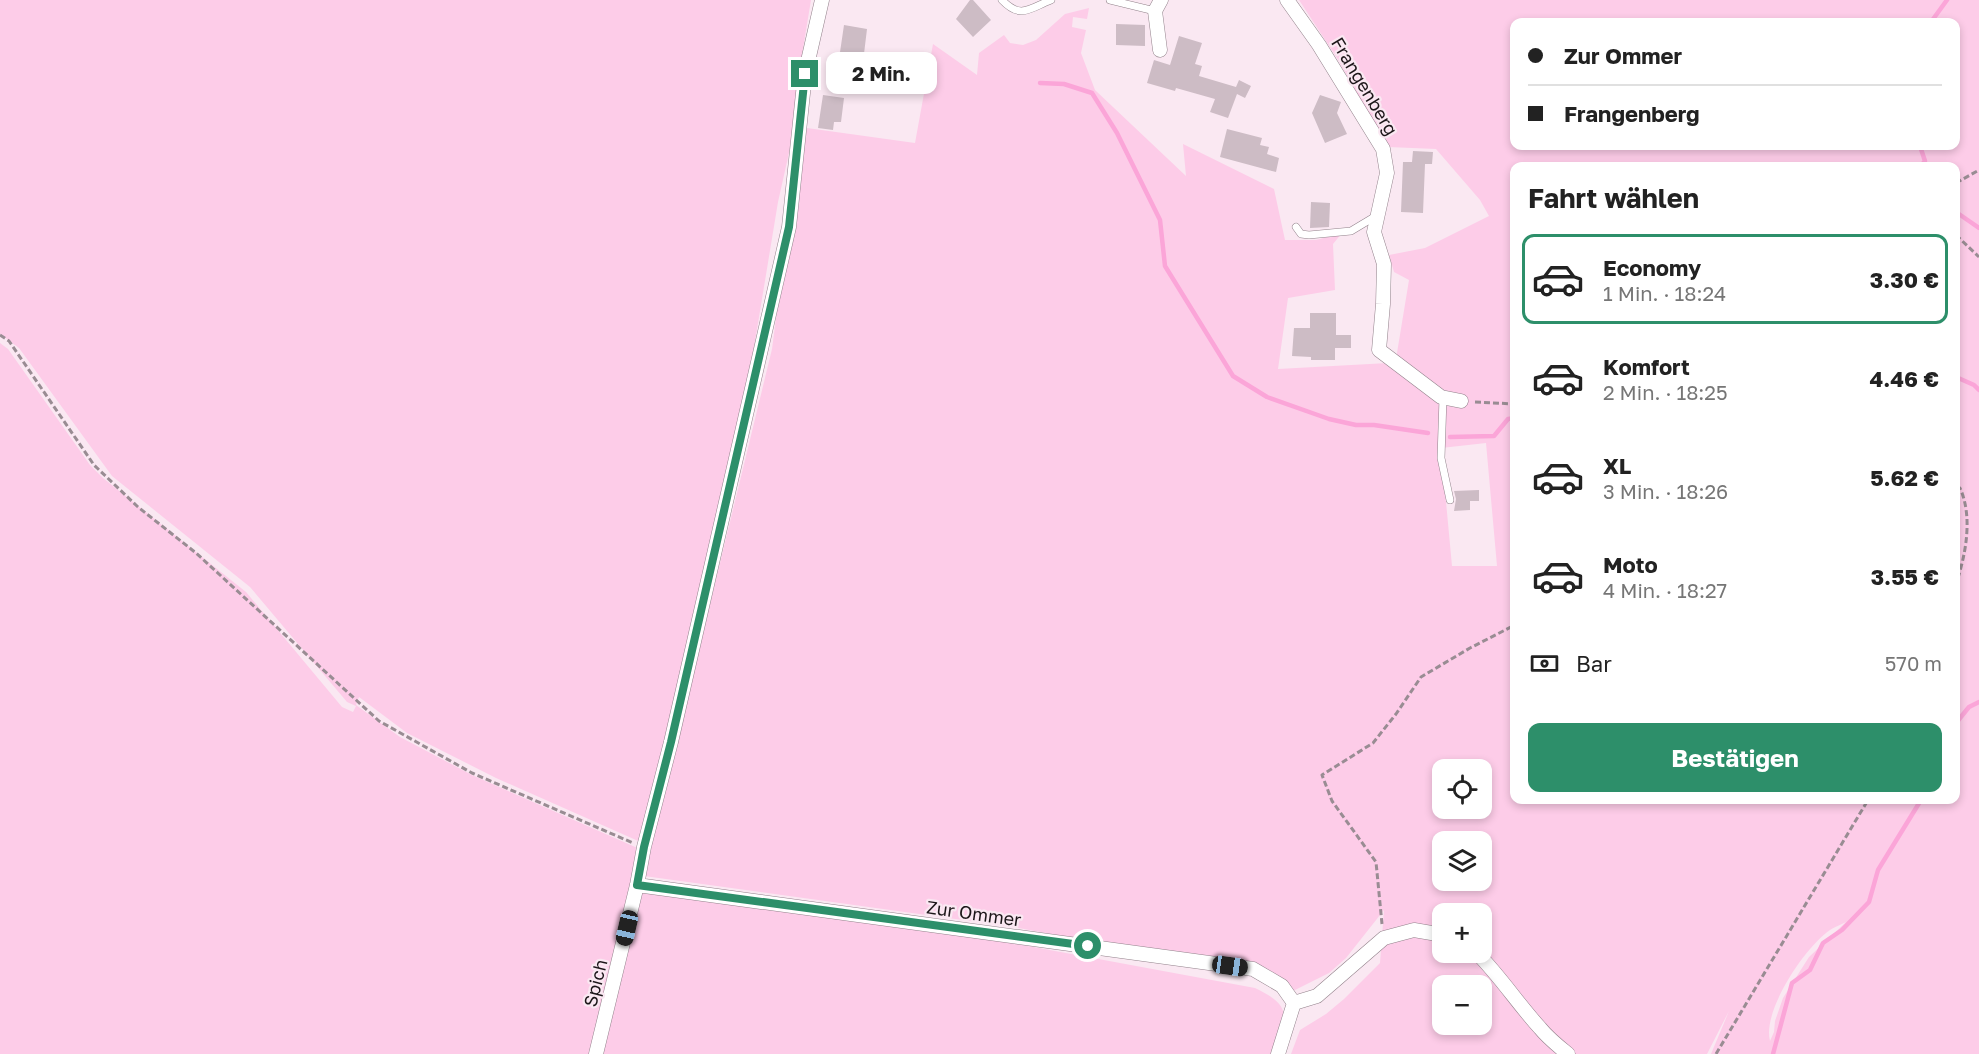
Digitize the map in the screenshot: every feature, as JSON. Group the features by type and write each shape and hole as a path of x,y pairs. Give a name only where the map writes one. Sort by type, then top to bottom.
{"street":[{"name":"Spich","path":"597,1054 644,847 674,731 789,227 805,74 822,0"},
{"name":"Frangenberg","path":"1287,0 1319,45 1383,149 1387,173 1374,232 1384,264 1379,350 1443,398 1461,401"},
{"path":"1158,6 1160,50"},
{"name":"Zur Ommer","path":"637,885 1253,969 1282,986 1294,1003"},
{"path":"1278,1054 1294,1003 1317,996 1384,938 1414,930 1432,933"},
{"path":"1486,963 1542,1031 1568,1054"}],"lane":[{"path":"1002,0 1011,9 1026,12 1051,0"},
{"path":"1110,0 1158,6"},
{"path":"1296,227 1301,234 1309,235 1351,231 1378,215"},
{"path":"1443,398 1441,458 1450,500"}],"path":[{"path":"1960,181 1979,170"},
{"path":"1960,239 1979,257"},
{"path":"0,335 9,341 94,465 138,507 196,553 379,721 471,773 644,847"},
{"path":"1461,401 1510,404"},
{"path":"1960,488 1967,502 1965,558 1960,572"},
{"path":"1384,938 1376,862 1332,801 1322,776 1373,743 1421,677 1510,628"},
{"path":"1716,1054 1866,804"}],"shaded area":[{"path":"0,0 811,0 798,79 795,126 778,202 745,402 645,844 496,778 407,733 359,697 356,705 400,737 472,775 642,850 592,1054 0,1054 0,343 8,349 90,465 103,478 246,592 342,707 353,712 356,706 347,702 250,587 112,476 19,348 0,334"},
{"path":"1299,0 1979,0 1979,1054 1711,1054 1729,1011 1707,1054 1291,1054 1300,1030 1326,1014 1344,999 1380,963 1384,910 1346,958 1329,973 1293,991 1260,973 1013,927 644,876 772,349 791,203 807,128 915,143 933,44 977,75 979,53 1004,35 1010,43 1023,45 1036,40 1065,14 1089,8 1087,19 1073,17 1072,27 1086,30 1081,53 1095,90 1186,176 1183,144 1274,189 1285,240 1316,240 1342,233 1333,244 1335,290 1288,298 1278,369 1388,363 1396,359 1409,280 1394,272 1389,255 1425,248 1489,216 1480,200 1436,149 1388,147 1337,58","holes":["1486,443 1497,566 1452,566 1441,448","1846,922 1809,957 1783,998 1770,1041 1769,1028 1772,1013 1798,965 1820,938"]},
{"path":"641,888 1012,943 1255,988 1277,1001 1282,1008 1284,1022 1273,1054 599,1054"}],"building":[{"path":"970,0 973,0 991,20 973,37 956,19"},
{"path":"1116,24 1145,25 1145,46 1116,45"},
{"path":"844,25 867,29 863,62 839,59"},
{"path":"1179,36 1202,43 1195,64 1202,66 1199,76 1236,87 1239,80 1251,86 1245,98 1237,94 1228,118 1210,112 1215,99 1147,83 1154,60 1170,65"},
{"path":"823,95 844,98 841,122 834,122 833,130 818,128"},
{"path":"1320,95 1341,102 1337,113 1347,134 1325,143 1312,113"},
{"path":"1227,129 1262,138 1260,145 1269,147 1267,154 1279,158 1276,172 1220,157"},
{"path":"1413,151 1433,152 1432,164 1425,164 1423,213 1401,212 1403,162 1412,162"},
{"path":"1311,202 1330,203 1329,227 1310,228"},
{"path":"1310,313 1336,313 1336,335 1351,335 1351,348 1335,348 1335,360 1311,360 1311,357 1292,356 1294,328 1310,328"},
{"path":"1479,490 1479,501 1470,501 1470,510 1454,511 1456,499 1454,491"}],"waterway":[{"path":"1934,18 1947,0"},
{"path":"1040,83 1064,84 1092,93 1117,133 1160,220 1165,266 1233,376 1267,397 1329,419 1356,425 1374,425 1428,433"},
{"path":"1921,150 1924,162"},
{"path":"1960,215 1979,228"},
{"path":"1960,379 1979,390"},
{"path":"1450,437 1494,436 1510,419"},
{"path":"1960,718 1969,707 1979,702"},
{"path":"1773,1054 1792,983 1810,970 1823,943 1842,930 1869,902 1878,870 1919,804"}],"route":[{"path":"805,74 789,227 637,885 1088,946"}]}
